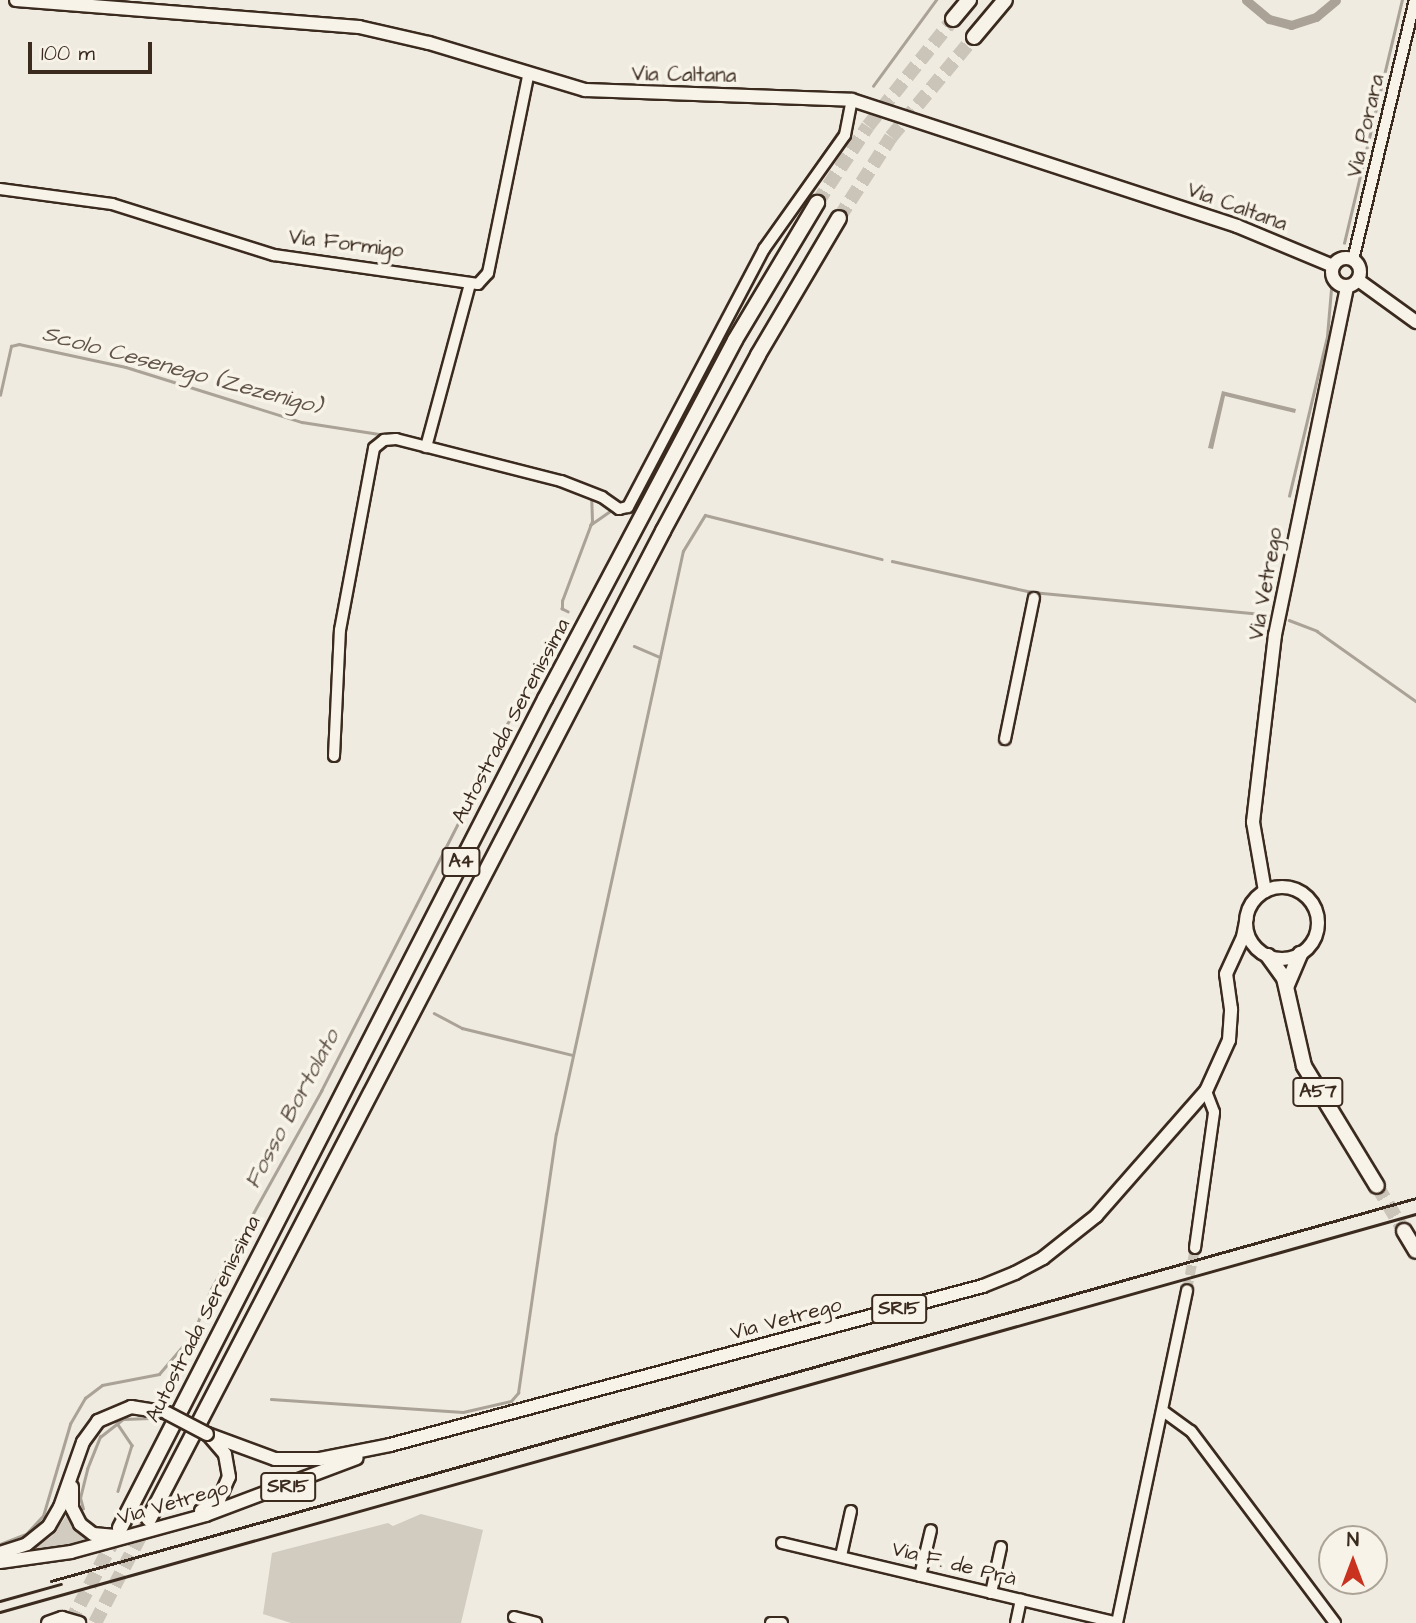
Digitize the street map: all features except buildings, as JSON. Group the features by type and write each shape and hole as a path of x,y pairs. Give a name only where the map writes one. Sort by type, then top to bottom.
{"highway":[{"path":"953,19 969,0"},
{"path":"974,37 1005,0"},
{"name":"Autostrada Serenissima","path":"127,1530 596,604 735,340 817,203"},
{"name":"Autostrada Serenissima","path":"149,1519 663,531 765,343 839,218"},
{"path":"1286,986 1300,954"},
{"name":"A57","path":"1266,955 1280,968 1304,1066 1377,1186"},
{"path":"1404,1231 1416,1251"}],"main road":[{"name":"Via Caltana","path":"16,0 359,27 429,43 528,76 617,93 852,100 1237,226 1334,266"},
{"path":"1353,284 1360,266 1353,260 1342,259 1334,266 1333,277 1353,284 1416,323"},
{"name":"Via Vetrego","path":"0,1553 27,1544 44,1531 57,1513 83,1442 107,1415 141,1407 167,1413 207,1434 286,1460 320,1459 390,1445 983,1286 1015,1273 1051,1252 1096,1216 1206,1091 1228,1040 1231,1009 1226,974 1243,937 1247,917 1265,891 1256,862 1253,822 1275,635 1353,284"},
{"path":"1231,959 1245,953 1300,954 1316,935 1317,918 1311,902 1290,888 1265,891"},
{"path":"1247,917 1248,934 1266,955"},
{"name":"SR15","path":"182,1519 214,1504 227,1487 227,1459 207,1434"},
{"name":"Via Vetrego","path":"0,1562 47,1558 127,1530 182,1519 272,1493 390,1445"},
{"name":"SR15","path":"72,1478 72,1508 84,1528 101,1536 127,1530"},
{"path":"48,1623 62,1618 79,1623"}],"street":[{"name":"Via Porara","path":"1353,260 1415,0"},
{"path":"428,442 470,284 478,284 488,274 528,76"},
{"path":"334,757 340,630 372,454 379,442 388,439 428,442 561,481 622,510 633,503 764,249 845,135 852,100"},
{"name":"Via Formigo","path":"0,189 112,204 274,255 452,277 470,284"},
{"path":"1004,739 1034,598"},
{"path":"1195,1248 1214,1112 1206,1091"},
{"path":"1117,1623 1187,1290"},
{"path":"1163,1411 1197,1439 1335,1623"},
{"path":"841,1556 851,1511"},
{"path":"920,1576 931,1530"},
{"name":"Via F. de Prà","path":"782,1543 1117,1623"},
{"path":"991,1593 1001,1547"},
{"path":"1016,1623 1021,1600"},
{"path":"514,1617 536,1623"},
{"path":"771,1623 782,1623"}],"shaded area":[{"path":"1222,391 1296,409 1295,413 1225,396 1213,449 1208,448"},
{"path":"421,1514 483,1530 461,1623 291,1623 263,1614 272,1553 388,1523 393,1526"},
{"path":"67,1515 98,1540 26,1554 52,1536"}],"waterway":[{"path":"873,86 936,0"},
{"path":"1246,0 1269,19 1291,25 1316,17 1336,0"},
{"path":"1344,243 1402,0"},
{"path":"764,241 839,131"},
{"path":"1289,496 1327,336 1331,289"},
{"name":"Scolo Cesenego (Zezenigo)","path":"0,395 11,346 19,344 126,367 302,422 424,441"},
{"path":"652,450 671,416"},
{"name":"Scolo Cesenego (Zezenigo)","path":"430,442 481,456"},
{"name":"Scolo Cesenego (Zezenigo)","path":"569,479 588,488"},
{"name":"Scolo Cesenego (Zezenigo)","path":"568,612 562,609 562,601 592,521 591,497"},
{"path":"590,525 610,511"},
{"path":"634,646 660,657 683,551 705,515 882,559"},
{"name":"Scolo Cesenego (Zezenigo)","path":"892,561 1032,592 1269,615"},
{"name":"Scolo Cesenego (Zezenigo)","path":"1289,620 1317,631 1416,701"},
{"name":"Fosso Bortolato","path":"0,1544 26,1534 43,1516 70,1424 85,1398 102,1385 159,1374 193,1334 211,1289 321,1091 479,782 488,754 519,705 559,623"},
{"name":"Fosso Bortolato","path":"271,1399 463,1412 511,1401 518,1393 556,1134 660,657"},
{"path":"434,1013 462,1028 573,1055"},
{"path":"83,1509 80,1498 87,1469 100,1437 123,1419 150,1418"},
{"path":"117,1423 132,1445 118,1491"}],"tunnel":[{"path":"817,203 868,126 953,19"},
{"path":"839,218 891,137 974,37"},
{"path":"1377,1186 1404,1231"},
{"path":"1187,1290 1195,1248"},
{"path":"95,1623 146,1525"},
{"path":"70,1623 118,1532"}],"railway":[{"path":"51,1581 1416,1198"},
{"path":"0,1612 1416,1214"},
{"path":"0,1601 61,1584"}]}
